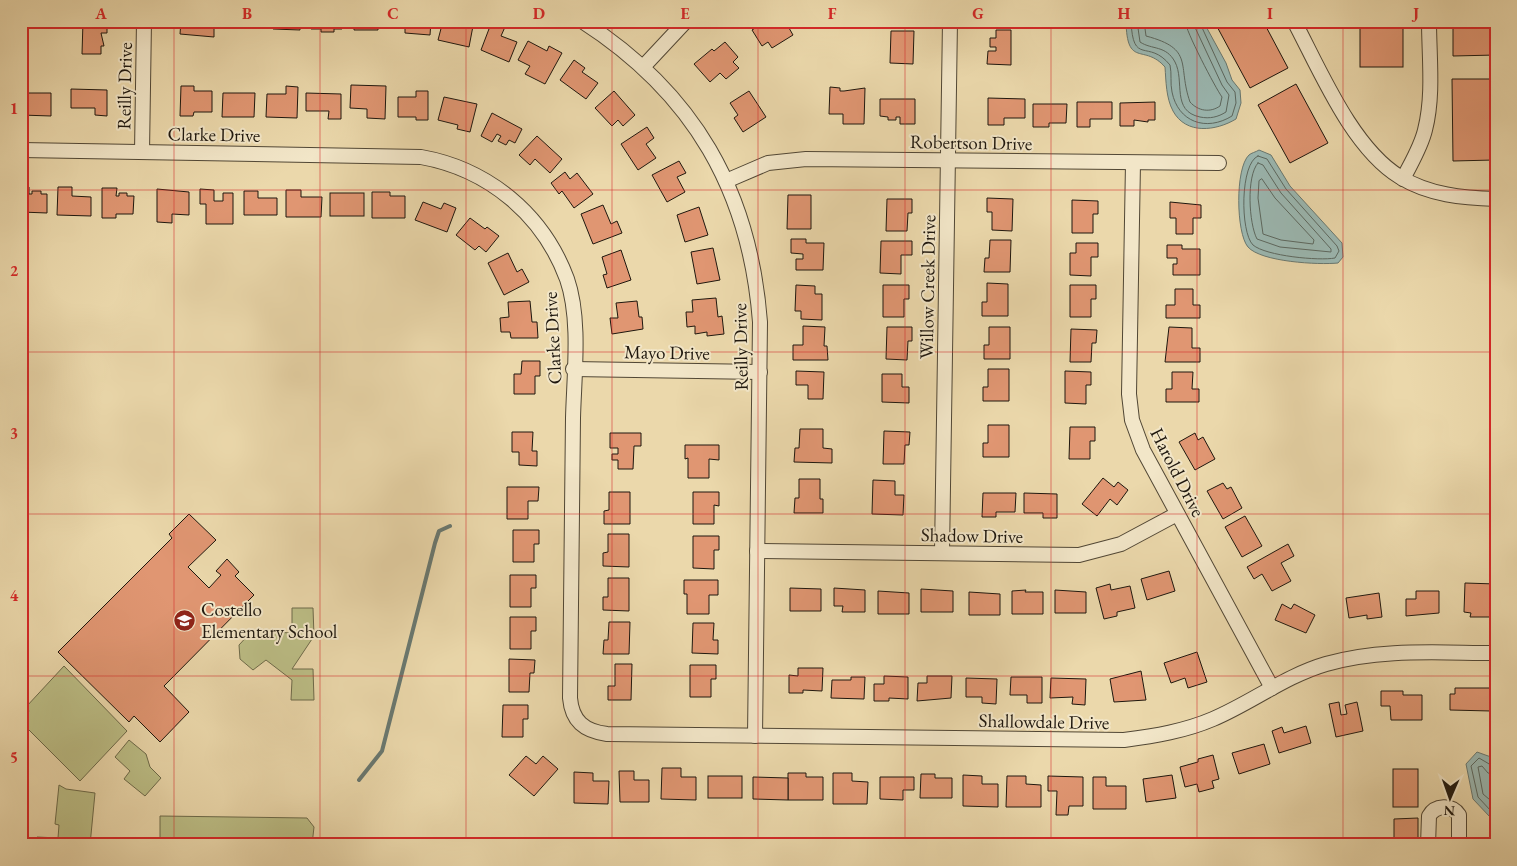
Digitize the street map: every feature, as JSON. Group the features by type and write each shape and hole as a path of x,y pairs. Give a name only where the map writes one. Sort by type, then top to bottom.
{"street":[{"name":"Reilly Drive","path":"142,152 144,21"},
{"name":"Reilly Drive","path":"582,21 614,42 644,67 688,117 726,181 744,227 754,268 760,322 755,736"},
{"path":"644,67 686,21"},
{"name":"Willow Creek Drive","path":"942,553 950,21"},
{"path":"1294,21 1359,137 1385,166 1403,179 1446,195 1496,199"},
{"path":"1403,179 1420,146 1425,130 1429,94 1429,21"},
{"name":"Clarke Drive","path":"21,150 406,155 442,161 476,174 520,206 547,239 558,259 570,293 574,321 570,698 577,722"},
{"name":"Robertson Drive","path":"726,181 752,168 791,160 1220,164"},
{"name":"Harold Drive","path":"1133,163 1130,409 1139,441 1272,688"},
{"name":"Mayo Drive","path":"573,368 760,372"},
{"name":"Shadow Drive","path":"758,550 1090,553 1122,544 1177,514"},
{"name":"Shallowdale Drive","path":"577,722 588,730 607,734 1124,740 1167,733 1200,724 1272,688 1324,665 1361,656 1394,652 1496,653"},
{"path":"1428,845 1428,816 1438,808 1447,807 1453,809 1459,815 1460,845"}],"green space":[{"path":"292,608 313,608 314,636 292,669 313,669 314,700 291,700 292,680 266,660 253,670 240,659 239,645 252,631 292,633"},
{"path":"64,666 127,731 80,781 21,722 29,711 26,707"},
{"path":"129,740 146,754 150,767 161,778 145,796 124,779 130,771 115,757"},
{"path":"59,785 66,789 95,793 90,845 36,845 37,837 58,838 59,825 55,824"},
{"path":"160,816 307,818 314,827 312,845 160,845"}],"water":[{"path":"1126,21 1203,21 1226,63 1232,80 1240,90 1241,103 1236,119 1220,126 1202,128 1193,127 1179,119 1169,101 1165,67 1150,56 1133,50 1127,36"},
{"path":"1259,150 1271,155 1290,186 1342,243 1343,257 1338,263 1305,263 1277,259 1255,252 1248,247 1241,229 1239,186 1244,162 1249,155"},
{"path":"1477,752 1491,757 1496,768 1496,816 1490,817 1473,799 1466,764"}],"building":[{"path":"83,21 107,21 107,33 101,33 104,46 101,46 101,54 82,54"},
{"path":"181,21 214,21 214,37 180,34"},
{"path":"256,21 256,28 231,28 231,22 223,22"},
{"path":"300,21 300,30 273,29 273,22 266,22"},
{"path":"311,21 342,21 342,29 334,29 334,32 321,32 321,29 311,29"},
{"path":"354,21 386,21 386,23 378,23 378,30 354,30"},
{"path":"397,21 431,21 430,35 405,33 405,25 397,24"},
{"path":"443,21 457,21 473,26 469,47 438,40"},
{"path":"492,21 505,27 501,36 517,42 509,62 481,50"},
{"path":"776,21 785,21 793,35 772,48 768,42 762,46 752,30 763,23 765,28"},
{"path":"1214,21 1263,21 1288,68 1250,88"},
{"path":"1360,21 1403,21 1403,67 1360,67"},
{"path":"1453,21 1495,21 1496,55 1453,56"},
{"path":"996,30 1011,30 1011,65 987,64 988,51 996,51 996,47 990,47 990,38 996,38"},
{"path":"891,31 914,31 913,64 890,63"},
{"path":"528,41 547,51 549,46 562,53 545,84 525,74 530,66 518,60"},
{"path":"725,42 738,57 733,62 739,68 726,79 720,73 710,82 694,64 712,49 714,51"},
{"path":"574,60 585,68 582,72 598,83 586,99 560,80"},
{"path":"1452,79 1495,79 1494,160 1453,161"},
{"path":"1296,84 1328,143 1290,163 1258,105"},
{"path":"351,85 386,86 385,119 367,118 367,109 350,108"},
{"path":"181,86 194,86 194,91 212,91 212,112 194,112 193,116 180,116"},
{"path":"286,86 298,87 297,118 266,117 267,94 286,94"},
{"path":"830,87 840,88 840,91 865,88 864,124 843,124 843,114 829,114"},
{"path":"71,89 107,90 107,116 95,115 95,108 71,108"},
{"path":"416,91 428,91 428,120 416,120 416,117 398,117 398,97 416,97"},
{"path":"614,91 635,115 623,126 618,120 612,126 595,108"},
{"path":"749,91 766,117 743,132 734,118 738,115 730,103"},
{"path":"21,93 51,93 51,116 21,115"},
{"path":"223,93 255,93 254,117 222,117"},
{"path":"306,93 341,94 341,119 328,119 329,111 306,111"},
{"path":"444,97 477,104 470,132 457,129 458,125 438,120"},
{"path":"988,98 1025,99 1025,118 1004,118 1004,125 988,125"},
{"path":"880,99 915,99 915,124 900,124 900,117 896,117 896,120 888,120 888,117 880,116"},
{"path":"1077,102 1112,102 1112,119 1090,119 1090,127 1077,127"},
{"path":"1155,102 1155,120 1148,120 1148,122 1134,120 1134,126 1120,126 1120,103"},
{"path":"1033,104 1067,104 1066,123 1049,123 1049,127 1033,127"},
{"path":"492,113 522,129 515,143 509,140 506,145 498,141 501,136 497,134 492,142 481,136"},
{"path":"647,127 654,138 646,144 656,158 638,170 621,144"},
{"path":"537,136 562,159 550,173 535,159 530,165 519,155"},
{"path":"679,161 686,173 677,177 685,192 667,202 652,175"},
{"path":"565,172 570,179 577,173 593,194 574,208 562,191 559,194 551,183"},
{"path":"21,187 29,187 29,194 32,194 32,191 41,191 41,194 47,194 47,213 21,212"},
{"path":"58,187 72,187 72,196 91,197 91,216 57,215"},
{"path":"102,188 117,188 116,196 119,196 119,193 127,193 127,196 134,196 133,214 116,214 116,218 102,218"},
{"path":"157,189 189,192 189,215 172,214 172,223 157,222"},
{"path":"200,189 214,190 214,201 223,201 223,193 233,193 233,224 206,224 206,204 200,204"},
{"path":"286,190 301,190 301,197 322,197 321,217 286,217"},
{"path":"244,191 258,191 258,198 277,198 277,215 244,215"},
{"path":"372,192 390,192 390,196 405,196 405,218 372,218"},
{"path":"330,193 364,193 364,216 330,216"},
{"path":"788,195 811,195 811,229 787,229"},
{"path":"987,198 1013,199 1012,231 992,230 992,212 987,212"},
{"path":"887,199 912,199 912,213 908,213 907,231 886,231"},
{"path":"1072,200 1098,201 1098,214 1093,214 1093,233 1072,233"},
{"path":"423,202 441,209 444,203 456,208 447,232 415,220"},
{"path":"1170,202 1201,205 1201,218 1193,218 1193,234 1176,234 1176,218 1170,218"},
{"path":"603,205 611,224 617,221 622,233 593,244 581,214"},
{"path":"699,207 708,235 685,242 677,215"},
{"path":"470,218 499,236 486,252 479,246 475,250 456,235"},
{"path":"791,239 806,239 806,243 824,243 823,270 796,270 796,259 803,259 803,254 791,253"},
{"path":"990,240 1011,240 1010,272 984,272 985,258 989,258"},
{"path":"881,241 912,241 912,255 901,255 901,274 880,273"},
{"path":"1076,243 1098,243 1098,257 1091,257 1091,276 1070,275 1070,253 1076,253"},
{"path":"1167,245 1182,245 1182,249 1200,249 1200,275 1173,275 1173,264 1177,264 1177,258 1167,258"},
{"path":"713,248 720,280 697,284 691,252"},
{"path":"621,250 631,280 607,288 603,275 607,274 602,257"},
{"path":"508,253 517,272 522,269 529,282 504,295 488,263"},
{"path":"987,283 1008,284 1008,316 982,316 982,302 987,302"},
{"path":"796,285 815,286 815,294 822,294 822,320 801,319 801,311 795,311"},
{"path":"883,285 909,285 909,299 904,299 904,317 883,317"},
{"path":"1070,285 1096,285 1096,299 1091,299 1091,317 1070,317"},
{"path":"1175,289 1193,289 1193,305 1200,305 1200,318 1166,318 1166,305 1175,305"},
{"path":"716,298 718,317 722,316 724,334 707,336 707,332 695,334 695,326 687,327 686,312 693,312 692,300"},
{"path":"530,301 532,322 537,322 538,338 511,338 510,332 501,332 500,318 509,317 508,302"},
{"path":"637,301 639,317 642,317 643,329 612,334 610,318 618,318 616,303"},
{"path":"803,326 825,327 824,346 827,346 828,360 793,360 793,345 803,345"},
{"path":"887,327 912,327 912,341 908,341 907,360 886,359"},
{"path":"989,327 1010,327 1010,359 984,359 984,345 989,345"},
{"path":"1169,327 1192,328 1192,348 1200,348 1200,362 1165,362"},
{"path":"1071,329 1097,330 1096,343 1092,343 1091,362 1070,362"},
{"path":"522,361 540,361 540,376 535,376 535,394 514,394 514,374 521,374"},
{"path":"988,369 1009,369 1009,401 983,401 983,387 988,387"},
{"path":"796,371 824,372 823,399 808,399 808,385 796,385"},
{"path":"1065,371 1091,372 1091,385 1086,385 1086,404 1065,403"},
{"path":"1172,372 1193,372 1192,389 1199,389 1199,402 1166,402 1166,389 1172,389"},
{"path":"882,374 902,374 902,387 909,387 909,403 882,402"},
{"path":"988,425 1009,425 1009,457 983,457 983,443 988,443"},
{"path":"1070,427 1095,427 1095,441 1090,441 1090,459 1069,459"},
{"path":"800,429 823,429 823,448 832,449 832,463 794,462 795,448 799,448"},
{"path":"884,431 910,432 909,445 905,445 904,464 883,464"},
{"path":"512,432 533,432 532,451 537,451 537,466 519,465 519,452 512,452"},
{"path":"610,433 641,433 641,446 634,446 633,469 618,469 618,460 612,460 612,454 618,454 618,448 610,448"},
{"path":"1195,433 1198,440 1203,437 1215,459 1195,470 1179,442"},
{"path":"685,445 719,445 719,460 709,459 709,478 688,478 688,458 685,459"},
{"path":"1103,478 1114,487 1118,482 1128,490 1117,505 1110,499 1097,516 1082,504"},
{"path":"799,479 820,479 820,499 823,499 823,513 794,513 795,498 799,498"},
{"path":"873,480 895,481 895,495 904,495 903,515 872,514"},
{"path":"1223,483 1227,489 1231,487 1242,508 1223,519 1207,491"},
{"path":"507,487 539,487 538,501 528,501 528,519 507,519"},
{"path":"609,492 630,492 630,524 604,524 604,511 609,510"},
{"path":"693,492 719,492 719,506 714,505 714,524 693,524"},
{"path":"983,493 1016,493 1015,512 996,512 996,517 982,517"},
{"path":"1024,493 1057,494 1057,518 1043,518 1043,513 1024,513"},
{"path":"189,514 216,540 188,567 209,588 221,575 216,571 227,559 239,572 235,576 254,595 164,686 189,712 160,742 134,716 129,722 58,652 172,538 169,534"},
{"path":"1245,516 1262,546 1242,557 1225,527"},
{"path":"513,530 539,530 539,544 534,544 534,562 513,562"},
{"path":"608,534 629,534 629,567 603,566 603,553 608,552"},
{"path":"693,536 719,536 719,550 714,550 714,569 693,568"},
{"path":"1288,544 1294,556 1281,563 1291,581 1272,591 1262,574 1254,579 1247,567"},
{"path":"1169,571 1175,591 1147,600 1141,579"},
{"path":"510,575 536,575 536,588 531,588 531,607 510,607"},
{"path":"608,578 629,578 629,611 603,610 603,597 608,597"},
{"path":"684,580 718,580 718,595 709,595 709,614 687,614 687,594 684,594"},
{"path":"1465,583 1496,584 1496,617 1470,617 1471,613 1464,612"},
{"path":"1110,584 1111,590 1130,586 1135,608 1117,612 1117,616 1104,619 1096,588"},
{"path":"790,588 821,589 821,611 790,611"},
{"path":"834,588 865,590 865,612 842,612 843,606 834,606"},
{"path":"921,589 953,591 953,612 921,612"},
{"path":"1026,590 1025,592 1043,592 1043,614 1012,614 1012,591"},
{"path":"1055,590 1086,592 1086,613 1055,613"},
{"path":"878,591 909,593 909,614 878,614"},
{"path":"1416,591 1439,591 1439,613 1406,616 1406,599 1416,599"},
{"path":"969,592 1000,594 1000,615 969,615"},
{"path":"1379,593 1382,617 1367,619 1367,615 1349,618 1346,598"},
{"path":"1282,604 1291,609 1294,604 1315,615 1306,633 1275,620"},
{"path":"510,617 536,617 536,631 531,631 531,649 510,649"},
{"path":"609,622 630,622 629,654 603,654 604,640 608,640"},
{"path":"693,623 714,623 713,640 718,640 718,654 692,653"},
{"path":"1197,652 1207,682 1188,688 1185,678 1171,683 1164,663"},
{"path":"509,659 535,660 534,673 530,673 529,692 509,692"},
{"path":"615,664 632,664 631,700 608,700 608,686 615,686"},
{"path":"690,665 716,665 716,679 711,679 711,697 690,697"},
{"path":"798,668 823,668 822,691 803,690 803,693 789,693 789,675 798,676"},
{"path":"1141,671 1146,700 1114,702 1110,679"},
{"path":"884,676 908,677 908,699 889,698 889,701 874,701 874,684 884,684"},
{"path":"927,676 952,676 951,698 917,701 918,683 927,683"},
{"path":"851,677 865,677 864,699 831,698 832,680 851,680"},
{"path":"1011,677 1042,677 1042,703 1027,703 1027,695 1010,695"},
{"path":"966,678 997,679 996,704 982,703 982,697 966,697"},
{"path":"1051,678 1086,679 1085,705 1072,704 1073,697 1050,698"},
{"path":"1455,688 1491,688 1491,711 1450,710 1450,694 1455,694"},
{"path":"1381,691 1403,691 1403,695 1422,695 1422,720 1391,720 1390,706 1381,706"},
{"path":"1339,702 1341,715 1347,714 1345,705 1357,702 1363,731 1336,737 1329,704"},
{"path":"503,705 528,705 528,719 523,719 523,737 502,737"},
{"path":"1306,726 1311,743 1279,753 1272,731 1282,727 1284,733"},
{"path":"1264,744 1270,764 1239,774 1232,753"},
{"path":"1213,755 1219,779 1212,781 1214,788 1199,792 1197,784 1185,787 1180,767"},
{"path":"526,756 536,764 543,756 558,769 534,796 509,775"},
{"path":"662,768 681,768 681,777 696,777 696,800 661,799"},
{"path":"1393,769 1418,769 1418,807 1393,807"},
{"path":"619,771 634,771 634,780 649,780 649,802 620,802"},
{"path":"574,772 593,773 593,781 609,781 608,804 574,803"},
{"path":"788,773 806,773 806,777 823,777 823,800 788,800"},
{"path":"833,773 852,773 852,781 868,782 867,804 833,804"},
{"path":"921,774 935,774 935,778 952,778 952,798 920,798"},
{"path":"963,775 982,776 982,784 998,784 998,807 963,806"},
{"path":"1172,775 1176,798 1146,802 1143,779"},
{"path":"708,776 742,776 742,798 708,798"},
{"path":"1007,776 1026,776 1026,784 1041,785 1041,807 1006,807"},
{"path":"1048,776 1083,777 1083,806 1069,806 1068,815 1056,815 1057,791 1048,791"},
{"path":"753,777 788,778 788,800 753,799"},
{"path":"880,777 914,777 914,790 903,790 903,800 880,799"},
{"path":"1093,777 1106,777 1106,786 1126,786 1126,809 1093,809"},
{"path":"1418,818 1418,845 1394,845 1394,819"}],"waterway":[{"path":"359,780 382,751 435,543 439,531 450,526"}],"place":[{"name":"Costello Elementary School","path":"185,620"}]}
